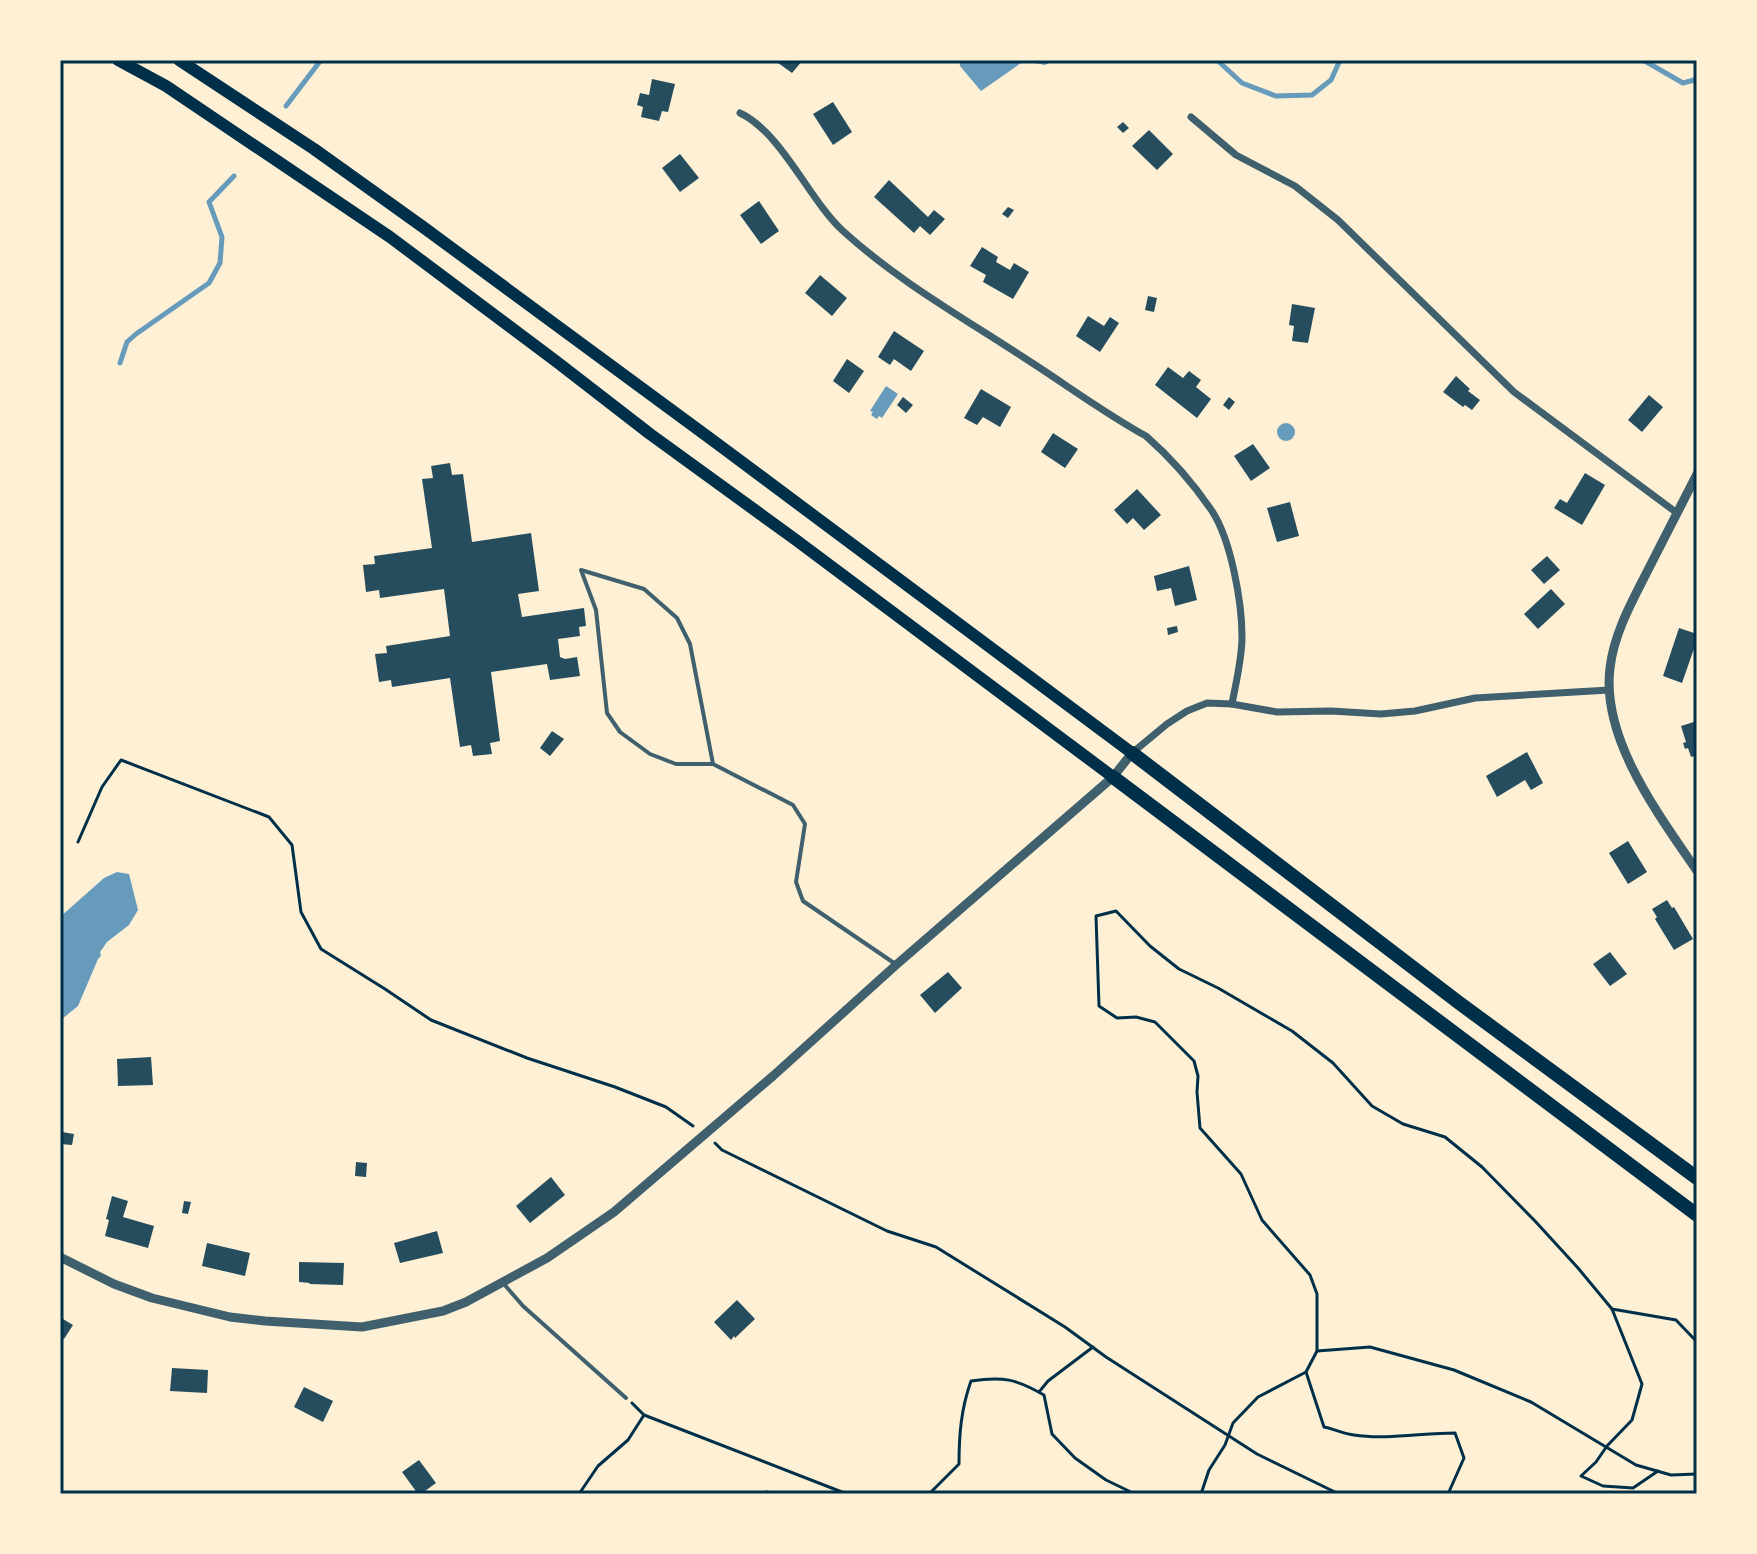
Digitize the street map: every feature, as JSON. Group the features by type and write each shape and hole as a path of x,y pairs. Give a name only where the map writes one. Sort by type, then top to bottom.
{"highway":[{"path":"118,60 166,86 390,237 1697,1215"},
{"path":"179,60 314,149 703,432 1458,1002 1697,1178"}],"street":[{"path":"740,113 750,117 768,135 841,229 871,254 937,304 1146,436 1171,458 1213,512 1235,577 1242,638 1232,704"},
{"path":"1191,117 1236,155 1295,186 1338,220 1514,392 1677,513"},
{"path":"1697,474 1631,604 1609,670 1609,690 1623,747 1642,787 1697,871"},
{"path":"60,1257 114,1284 152,1298 230,1317 362,1327 443,1311 466,1302 547,1258 614,1212 1113,777 1149,738 1187,711 1207,703 1277,712 1381,714 1415,711 1475,698 1609,690"}],"lane":[{"path":"713,764 690,644 677,618 644,589 581,570 596,610 607,713 620,732 650,754 676,764 713,764 793,805 805,824 796,882 803,901 896,965"},
{"path":"503,1283 523,1306 626,1398"}],"path":[{"path":"78,842 102,787 121,760 269,817 292,845 301,912 321,949 431,1020 666,1107 722,1150 887,1231 936,1247 1257,1454 1339,1494"},
{"path":"1201,1494 1209,1470 1225,1445 1233,1423 1258,1397 1306,1372 1317,1351 1317,1294 1310,1275 1262,1220 1241,1174 1200,1128 1198,1076 1194,1061 1155,1022 1136,1017 1117,1018 1099,1006 1096,916 1116,911 1150,946 1179,969 1292,1031 1333,1063 1372,1106 1403,1124 1445,1137 1482,1167 1535,1221 1612,1309 1642,1384 1632,1420 1581,1476 1603,1486 1633,1488 1658,1471"},
{"path":"1612,1309 1676,1320 1697,1342"},
{"path":"1039,1392 1048,1381 1093,1347"},
{"path":"1317,1351 1370,1347 1454,1370 1531,1402 1636,1465 1671,1475 1697,1474"},
{"path":"1306,1372 1324,1427 1353,1435 1381,1437 1455,1433 1464,1458 1448,1494"},
{"path":"929,1494 959,1464 963,1403 971,1381 995,1377 1021,1382 1044,1395 1052,1434 1075,1458 1106,1480 1135,1494"},
{"path":"626,1398 644,1415 847,1494"},
{"path":"579,1494 598,1466 628,1440 644,1415"},
{"path":"756,1494 777,1494"}],"water":[{"path":"959,60 1054,60 1045,65 1024,61 981,91 960,66"},
{"path":"886,386 898,394 882,418 879,416 877,419 870,411"},
{"path":"1282,423 1290,423 1295,432 1293,439 1282,441 1277,436 1277,428"},
{"path":"117,872 129,874 138,910 129,925 107,942 100,952 101,956 78,1006 60,1019 60,917 104,878"}],"building":[{"path":"774,60 803,60 792,73"},
{"path":"652,79 675,84 668,112 662,111 659,121 641,117 643,107 637,105 640,93 649,95"},
{"path":"833,102 852,132 833,145 813,114"},
{"path":"1123,122 1129,128 1123,133 1117,127"},
{"path":"1149,130 1173,154 1157,170 1132,146"},
{"path":"680,154 699,178 680,192 662,168"},
{"path":"889,180 928,217 934,210 945,219 930,235 920,226 914,233 874,197"},
{"path":"759,201 779,231 761,244 740,215"},
{"path":"1008,207 1014,210 1008,218 1002,214"},
{"path":"982,247 998,257 996,262 1010,270 1014,263 1029,272 1013,299 983,282 986,275 970,266"},
{"path":"820,275 847,298 832,316 805,293"},
{"path":"1148,296 1157,298 1154,312 1145,310"},
{"path":"1292,304 1315,308 1308,343 1292,341 1294,326 1289,325"},
{"path":"1088,316 1104,326 1110,317 1119,323 1100,352 1076,336"},
{"path":"894,331 924,351 911,371 894,359 890,365 878,357"},
{"path":"847,359 864,371 849,393 833,381"},
{"path":"1168,367 1183,378 1189,371 1201,380 1196,387 1211,399 1197,418 1155,385"},
{"path":"1456,376 1480,400 1472,410 1443,392"},
{"path":"981,389 1011,407 1000,427 983,417 977,425 964,418"},
{"path":"1649,395 1663,407 1642,432 1628,420"},
{"path":"903,397 913,405 906,413 897,405"},
{"path":"1229,397 1235,402 1229,410 1223,405"},
{"path":"1053,433 1078,449 1065,468 1041,452"},
{"path":"1253,444 1270,468 1251,481 1234,456"},
{"path":"450,463 452,475 463,474 472,542 531,533 539,591 518,594 522,617 584,608 586,626 579,627 580,636 558,639 560,657 577,657 580,676 550,680 547,664 491,672 500,741 490,743 492,754 473,756 471,745 460,747 450,678 392,687 391,680 379,682 375,654 387,653 386,646 450,636 444,589 380,598 379,590 366,592 363,565 375,564 374,556 432,548 422,479 433,478 431,466"},
{"path":"1585,473 1605,485 1582,525 1554,508 1560,499 1567,503"},
{"path":"1137,489 1161,515 1144,530 1133,518 1127,524 1114,510"},
{"path":"1290,502 1299,536 1277,542 1267,508"},
{"path":"1547,556 1560,570 1544,584 1531,570"},
{"path":"1189,566 1197,600 1175,606 1171,588 1157,591 1154,576"},
{"path":"1551,589 1565,604 1538,629 1524,614"},
{"path":"1177,626 1178,632 1168,635 1167,628"},
{"path":"1679,628 1697,634 1682,683 1663,676"},
{"path":"1697,721 1697,755 1691,757 1683,743 1686,742 1681,726"},
{"path":"552,731 564,739 550,756 540,748"},
{"path":"1527,752 1543,783 1531,790 1525,780 1497,797 1486,776"},
{"path":"1628,841 1647,872 1628,884 1609,853"},
{"path":"1667,900 1693,939 1674,950 1652,909"},
{"path":"1610,952 1627,974 1610,986 1593,964"},
{"path":"948,972 962,988 935,1013 920,995"},
{"path":"151,1057 153,1085 118,1086 117,1059"},
{"path":"62,1132 74,1134 72,1145 60,1144"},
{"path":"356,1162 367,1163 366,1177 355,1176"},
{"path":"551,1177 565,1195 530,1223 516,1206"},
{"path":"112,1196 128,1201 123,1217 154,1226 148,1248 105,1236"},
{"path":"184,1201 191,1202 188,1214 182,1213"},
{"path":"437,1231 443,1253 400,1263 394,1243"},
{"path":"207,1243 250,1253 245,1276 202,1266"},
{"path":"299,1262 344,1263 343,1285 299,1282"},
{"path":"737,1300 755,1319 731,1340 714,1322"},
{"path":"63,1319 73,1325 64,1339 60,1337"},
{"path":"172,1368 208,1370 207,1393 170,1391"},
{"path":"304,1387 333,1401 323,1422 294,1407"},
{"path":"419,1460 436,1483 421,1494 402,1472"}],"waterway":[{"path":"286,106 321,60"},
{"path":"1217,60 1242,83 1276,96 1312,95 1331,80 1340,60"},
{"path":"1643,60 1683,83 1697,77"},
{"path":"120,363 127,342 209,283 220,263 222,237 209,202 234,176"}]}
